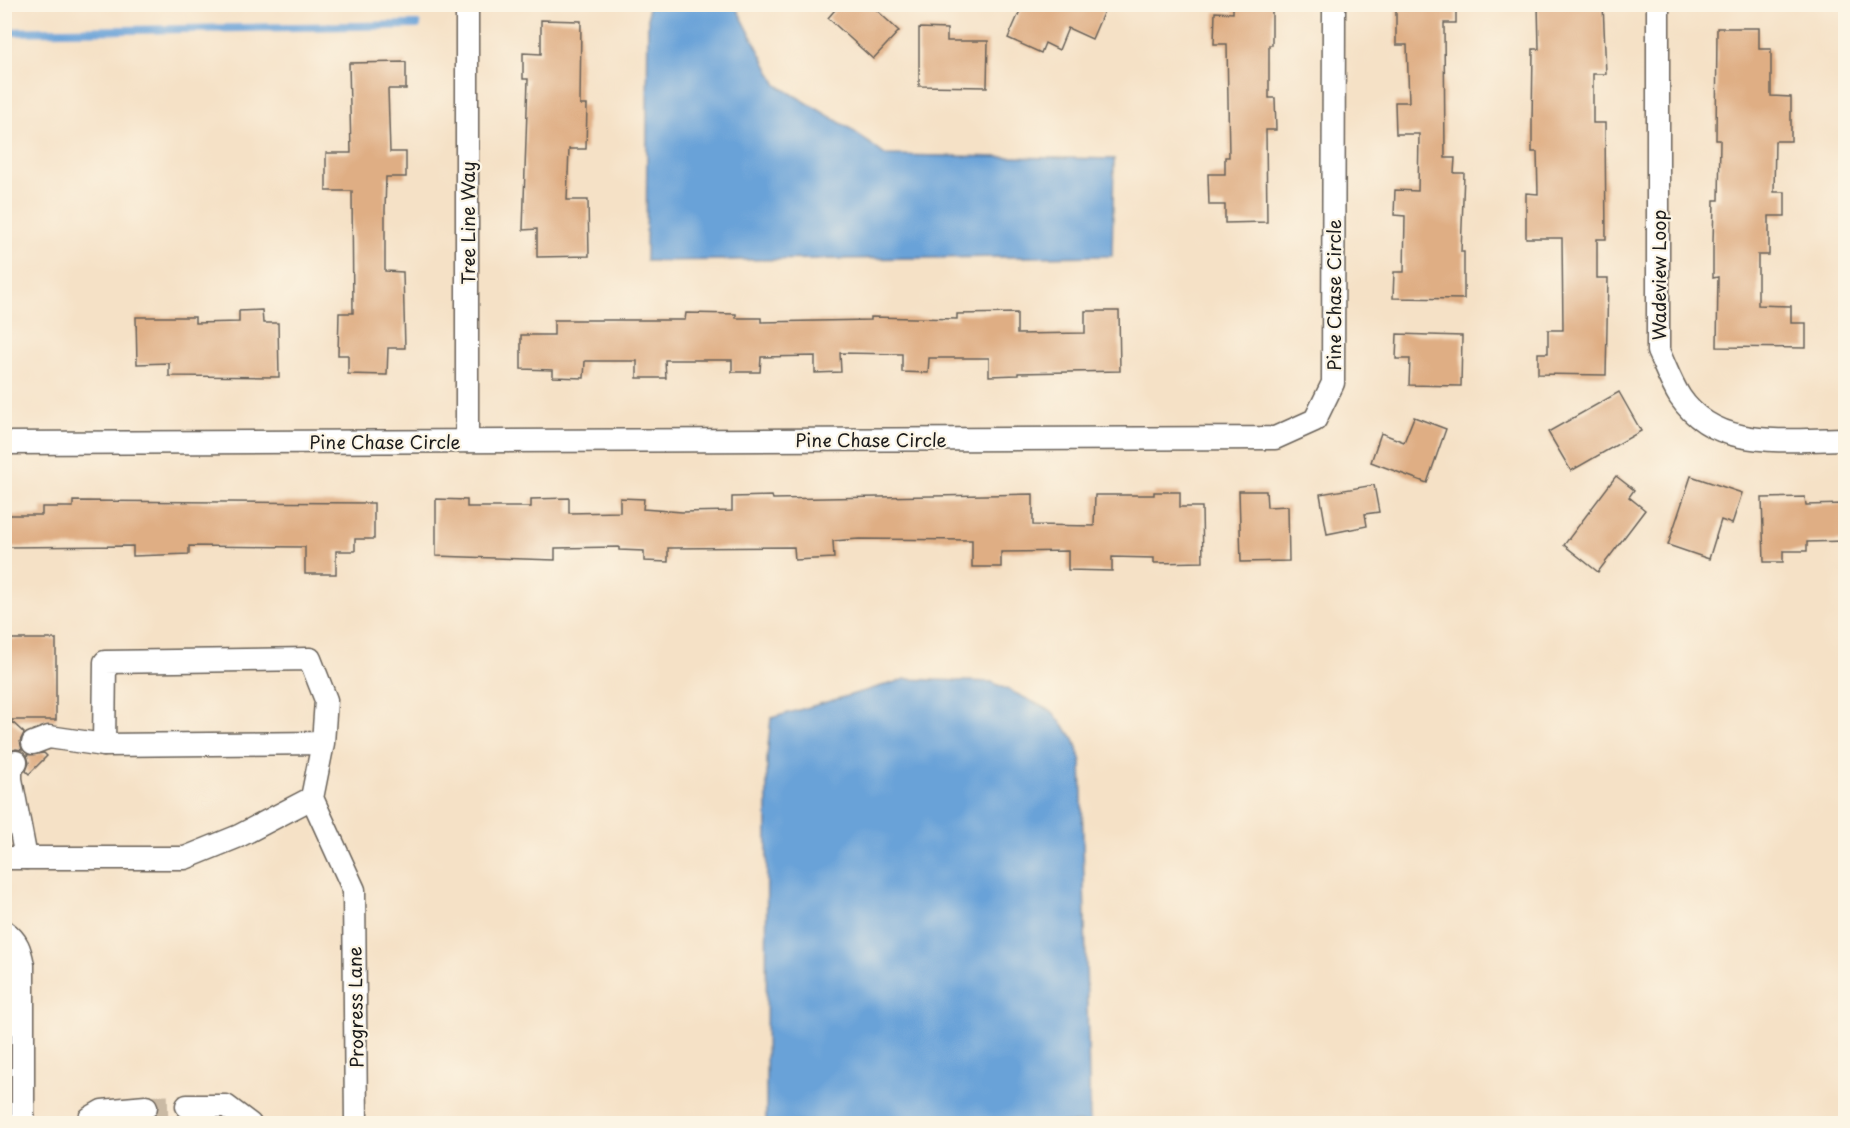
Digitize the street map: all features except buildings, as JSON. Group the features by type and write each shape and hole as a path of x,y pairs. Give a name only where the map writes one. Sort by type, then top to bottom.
{"street":[{"name":"Tree Line Way","path":"467,4 467,441"},
{"name":"Pine Chase Circle","path":"4,443 1275,438 1315,420 1333,383 1334,4"},
{"name":"Wadeview Loop","path":"1659,4 1658,351 1681,397 1705,424 1745,439 1845,439"},
{"path":"16,762 11,770 15,858 185,858 239,836 312,798 323,743 326,700 310,659 105,662 104,745"},
{"path":"33,743 49,737 104,745 323,743"},
{"name":"Progress Lane","path":"312,798 354,890 356,1124"},
{"path":"4,931 14,938 19,947 22,966 23,1124"},
{"path":"187,1106 226,1106 250,1124"},
{"path":"89,1124 90,1118 102,1111 146,1107"}],"water":[{"path":"648,5 735,5 777,85 851,129 885,155 1114,159 1112,256 646,261"},
{"path":"906,679 992,682 1052,711 1074,739 1081,759 1090,1123 766,1123 767,757 771,718"}],"waterway":[{"path":"4,32 417,25"}],"tunnel":[{"path":"146,1107 187,1106"}]}
